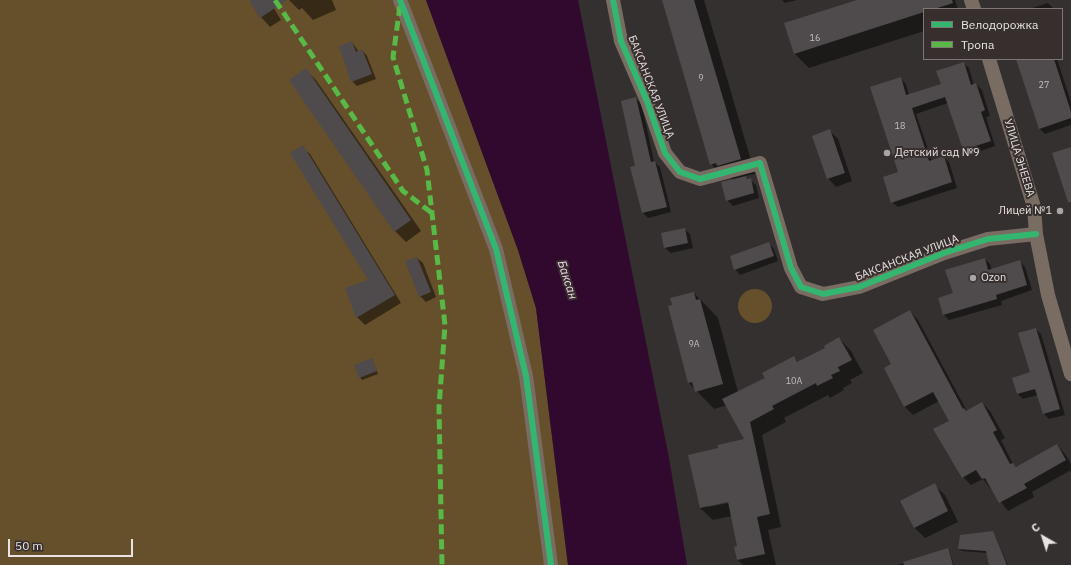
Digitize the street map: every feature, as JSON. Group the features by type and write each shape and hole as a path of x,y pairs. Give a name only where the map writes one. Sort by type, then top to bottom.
{"street":[{"path":"400,0 496,249 526,376 551,565"},
{"name":"БАКСАНСКАЯ УЛИЦА","path":"613,0 621,41 647,101 665,153 680,172 700,179 760,163 791,268 801,287 823,294 859,288 944,253 988,239 1036,234"},
{"name":"УЛИЦА ЭНЕЕВА","path":"989,60 1034,207 1036,234 1048,295 1071,374"}],"shaded area":[{"path":"0,0 426,0 518,250 536,308 568,565 0,565"},
{"path":"758,289 767,294 771,299 771,313 767,318 762,322 752,323 748,322 739,313 738,303 739,299 748,290"}],"water":[{"name":"Баксан","path":"426,0 578,0 669,458 687,565 568,565 536,308 518,250"}],"building":[{"path":"249,0 287,0 260,18"},
{"path":"662,0 694,0 741,159 717,166 716,163 710,165"},
{"path":"857,0 952,0 953,3 937,8 923,8 923,12 794,54 784,23"},
{"path":"352,41 356,52 362,49 372,74 351,82 339,46"},
{"path":"1016,60 1054,60 1071,112 1071,118 1039,129"},
{"path":"964,62 971,85 976,83 985,110 981,112 991,141 963,150 945,97 912,108 929,161 944,156 952,182 891,203 883,177 898,172 870,87 901,77 906,95 941,84 936,71"},
{"path":"306,68 411,220 394,232 289,80"},
{"path":"636,97 651,162 655,161 667,207 642,213 630,167 635,166 621,101"},
{"path":"830,129 845,173 827,179 812,136"},
{"path":"303,145 395,295 356,318 345,288 368,280 290,153"},
{"path":"1071,147 1071,202 1068,202 1052,153"},
{"path":"746,176 747,179 751,178 754,193 726,201 721,182"},
{"path":"685,228 688,243 664,248 661,233"},
{"path":"769,242 774,256 734,270 730,256"},
{"path":"417,257 431,292 419,297 405,261"},
{"path":"985,258 988,270 1020,260 1027,285 996,295 997,299 943,315 938,298 953,293 945,270"},
{"path":"694,292 696,300 700,299 723,384 695,392 692,382 688,383 668,306 672,305 670,298"},
{"path":"910,310 963,409 964,408 966,411 982,402 997,430 993,432 1010,464 1013,463 1016,467 1057,444 1066,460 1024,484 1027,488 999,503 985,478 982,479 976,470 962,478 933,429 949,421 933,392 904,407 884,368 891,364 873,330"},
{"path":"1036,328 1060,409 1043,414 1035,389 1017,394 1012,378 1030,372 1018,333"},
{"path":"839,337 852,360 838,367 840,371 831,375 833,378 817,386 816,383 772,406 774,409 750,422 770,514 757,517 765,554 737,560 734,547 737,546 728,502 700,508 688,455 718,448 718,445 744,439 722,399 765,378 762,373 794,356 797,362 825,348 824,346"},
{"path":"372,358 377,371 359,378 354,365"},
{"path":"935,483 948,511 914,528 900,501"},
{"path":"993,531 1007,565 989,565 986,551 958,549 960,535"},
{"path":"948,548 953,565 904,565 903,562"}],"marked path":[{"path":"275,0 403,191 432,213"},
{"path":"400,6 393,57 427,170 445,325 439,407 442,565"}],"cycle path":[{"path":"400,0 496,249 526,376 551,565"},
{"path":"613,0 621,41 647,101 665,153 680,172 700,179 760,163 791,268 801,287 823,294 859,287 944,253 988,239 1036,234"}],"place":[{"name":"Детский сад №9","path":"887,153"},
{"name":"Лицей №1","path":"1060,211"},
{"name":"Ozon","path":"973,278"}]}
